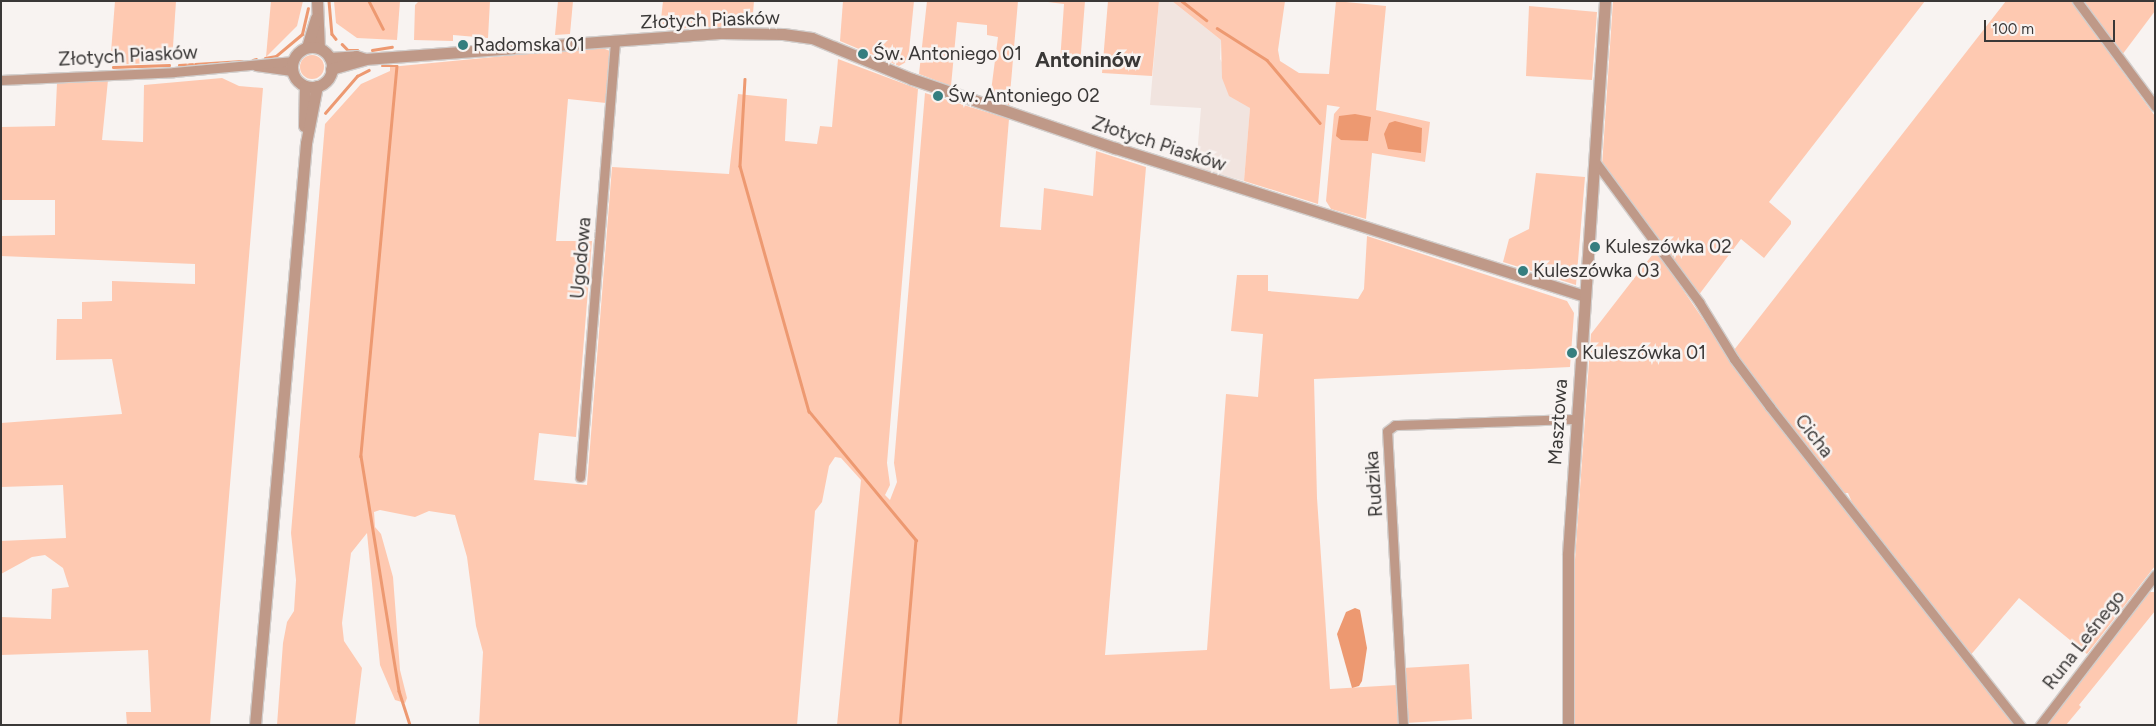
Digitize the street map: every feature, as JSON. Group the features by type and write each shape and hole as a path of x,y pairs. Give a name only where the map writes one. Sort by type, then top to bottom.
{"street":[{"path":"313,48 317,1"},
{"name":"Masztowa","path":"1568,725 1568,554 1605,1"},
{"path":"2077,1 2155,106"},
{"name":"Złotych Piasków","path":"330,64 356,56 365,59 723,34 783,34 812,38 912,80 1115,148 1584,296"},
{"name":"Ugodowa","path":"580,477 615,42"},
{"path":"311,86 328,78 330,64 313,48"},
{"path":"255,725 311,86 292,66 298,52 313,48"},
{"name":"Złotych Piasków","path":"1,80 256,66 292,66"},
{"name":"Cicha","path":"1593,159 1699,302 1734,359 1770,407 2020,725"},
{"name":"Rudzika","path":"1402,725 1387,431 1395,425 1576,418"},
{"name":"Runa Leśnego","path":"2040,725 2155,575"}],"shaded area":[{"path":"115,1 176,1 172,62 110,65"},
{"path":"271,1 303,1 297,26 266,57"},
{"path":"334,1 400,1 397,40 357,38 336,23"},
{"path":"419,1 490,1 488,38 453,35 453,41 414,40 415,5"},
{"path":"558,1 573,1 570,34 555,35"},
{"path":"663,1 754,1 752,26 660,29"},
{"path":"843,1 914,1 908,61 899,66 840,41"},
{"path":"927,1 1018,1 1009,106 990,99 998,37 987,35 987,25 957,22 951,86 919,74"},
{"path":"1040,1 1085,1 1080,65 1060,62 1064,4"},
{"path":"1108,1 1159,1 1152,76 1102,73"},
{"path":"1159,1 1172,1 1221,40 1220,59 1250,108 1244,181 1196,168 1201,108 1150,105"},
{"path":"1172,1 1285,1 1278,50 1280,61 1299,73 1329,74 1336,1 1386,6 1376,110 1430,122 1425,162 1372,153 1366,219 1331,209 1326,201 1334,114 1340,107 1327,105 1318,204 1244,181 1250,108 1229,96 1222,78 1221,40"},
{"path":"1613,1 1925,1 1769,202 1791,221 1791,224 1764,258 1741,239 1698,296 1602,166"},
{"path":"2006,1 2071,1 2155,116 2155,566 2087,654 2019,598 1969,657 1854,507 1848,493 1842,493 1734,350"},
{"path":"2083,1 2155,1 2155,11 2122,55"},
{"path":"1529,6 1597,12 1592,80 1526,76"},
{"path":"600,47 610,51 606,103 568,99 556,241 592,241 576,437 539,433 534,480 587,485 612,167 729,174 738,94 787,99 785,141 817,144 820,126 832,127 838,59 918,89 887,463 890,485 885,495 890,500 897,482 894,463 925,93 1009,119 1000,227 1041,230 1044,188 1093,196 1096,151 1146,167 1105,655 1207,650 1226,394 1258,397 1263,334 1231,331 1237,275 1268,275 1268,291 1358,299 1364,289 1367,236 1567,301 1574,313 1570,367 1314,379 1317,498 1330,689 1397,685 1399,725 837,725 861,480 841,458 835,457 829,466 822,502 815,511 797,725 479,725 483,652 476,626 467,557 455,515 429,511 415,517 380,510 374,512 375,527 381,534 393,577 400,670 407,698 405,703 395,700 380,665 367,533 351,553 342,623 344,641 362,668 355,725 277,725 283,643 287,622 294,611 296,580 291,533 325,124 361,84 390,71 390,67"},
{"path":"312,55 321,58 324,67 321,76 312,79 303,76 300,67 303,58"},
{"path":"222,78 239,86 263,88 210,725 127,725 126,712 151,712 148,650 1,655 1,617 51,619 52,589 69,587 63,568 45,555 32,557 1,574 1,541 66,538 63,485 1,487 1,423 122,414 112,359 56,360 57,319 82,319 82,302 112,301 112,281 195,284 195,264 1,256 1,236 55,235 55,200 1,200 1,127 55,126 57,83 108,80 102,140 143,142 144,85"},
{"path":"1355,114 1371,117 1368,141 1341,140 1336,136 1339,116"},
{"path":"1395,121 1422,128 1421,153 1388,149 1384,134 1389,123"},
{"path":"1536,173 1585,177 1576,285 1503,262 1509,239 1529,229"},
{"path":"1656,250 1732,362 2014,725 1574,725 1572,602 1591,334"},
{"path":"2146,592 2155,592 2155,611 2079,705 2081,707 2066,725 2043,725"},
{"path":"1355,608 1360,610 1367,648 1362,681 1359,686 1352,688 1337,634 1346,612"},
{"path":"1469,664 1472,719 1406,723 1403,668"}],"waterway":[{"path":"329,1 332,34 336,39"},
{"path":"369,1 383,29"},
{"path":"1182,1 1206,20"},
{"path":"265,58 276,56 302,34 308,9"},
{"path":"1217,28 1267,60 1320,123"},
{"path":"342,44 348,50 358,50"},
{"path":"372,50 392,47"},
{"path":"179,65 242,61"},
{"path":"113,67 169,65"},
{"path":"382,66 397,66 361,456 399,691 410,725"},
{"path":"325,113 357,76 369,70"},
{"path":"745,79 740,166 809,411 916,540 900,725"}],"place":[{"name":"Radomska 01","path":"463,45"},
{"name":"Św. Antoniego 01","path":"863,54"},
{"name":"Św. Antoniego 02","path":"938,96"},
{"name":"Kuleszówka 02","path":"1595,247"},
{"name":"Kuleszówka 03","path":"1523,271"},
{"name":"Kuleszówka 01","path":"1572,353"}],"district":[{"name":"Antoninów","path":"1088,60"}]}
